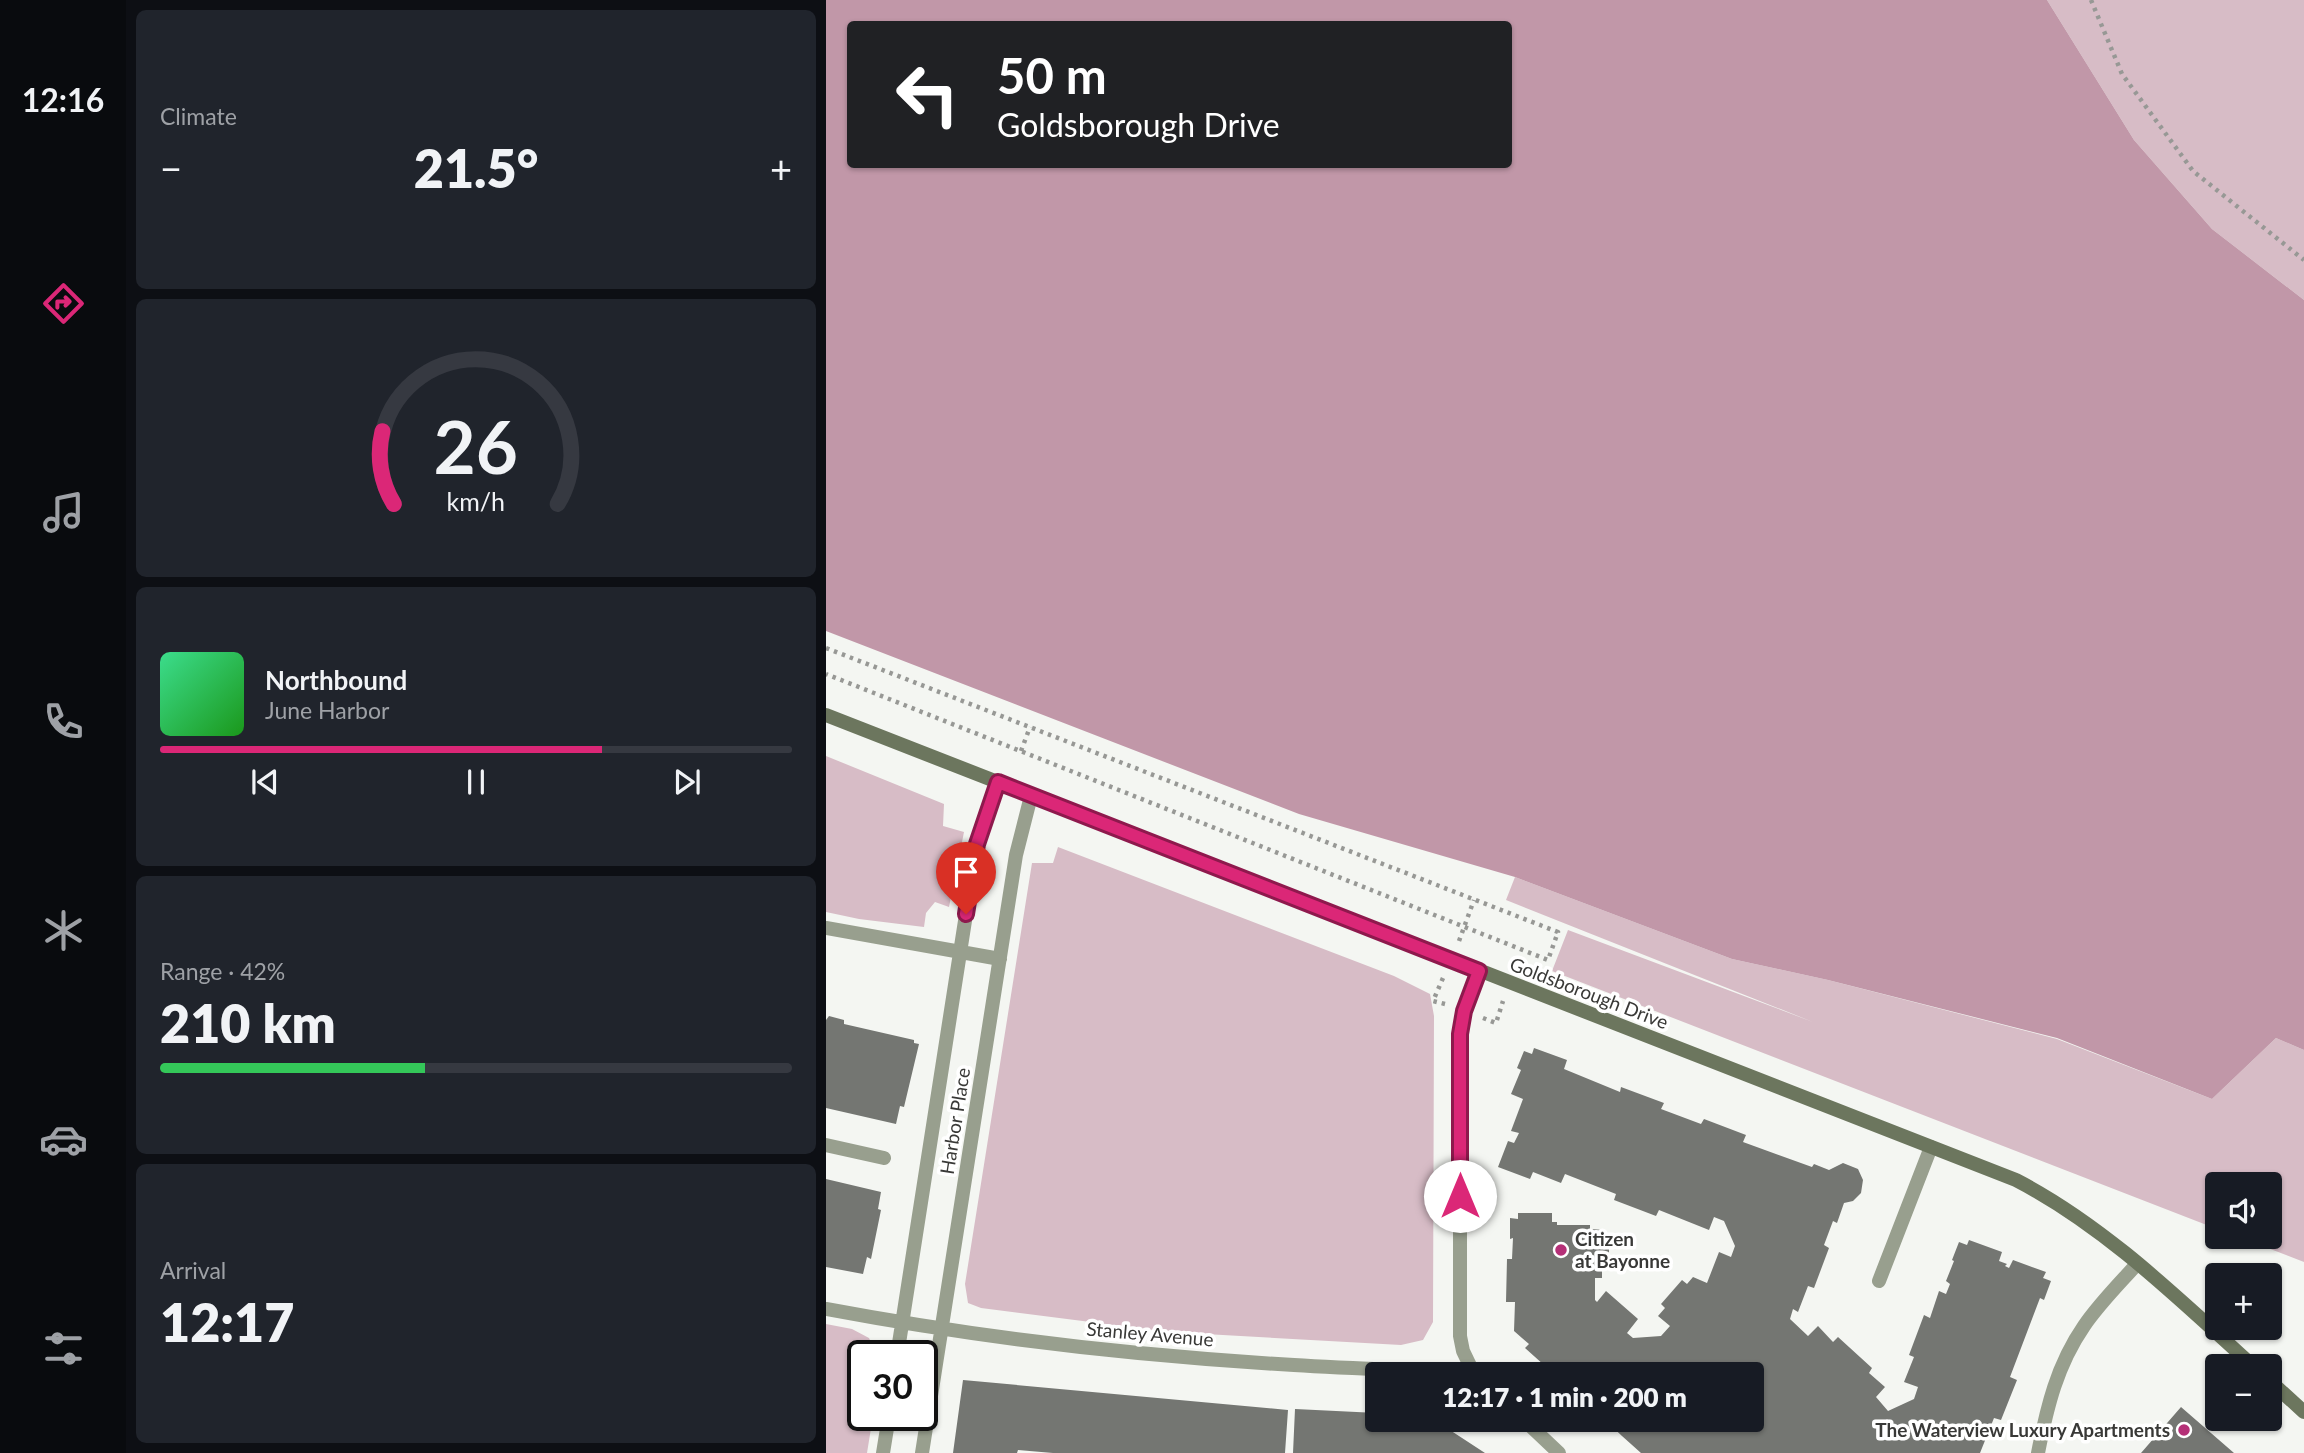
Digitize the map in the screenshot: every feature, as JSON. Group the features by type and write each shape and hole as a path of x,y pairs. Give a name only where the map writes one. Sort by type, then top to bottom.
{"street":[{"name":"Goldsborough Drive","path":"826,715 2016,1180 2077,1217 2137,1264 2239,1354"},
{"name":"Harbor Place","path":"899,1340 977,844 998,782"},
{"name":"Harbor Place","path":"922,1453 1016,855 1031,796"},
{"path":"826,928 1000,960"},
{"path":"1468,1362 1460,1336 1460,1034 1464,1011 1479,971"},
{"path":"826,1145 884,1158"},
{"path":"1879,1281 1931,1147"},
{"path":"2038,1453 2049,1398 2075,1340 2085,1324 2137,1264"},
{"name":"Stanley Avenue","path":"826,1309 1064,1345 1365,1369"},
{"path":"2282,1392 2304,1412"},
{"path":"883,1453 886,1431"},
{"path":"1537,1432 1559,1453"}],"path":[{"path":"2091,0 2122,74 2193,172 2304,260"},
{"path":"826,648 1558,932 1548,960 826,674"},
{"path":"1020,751 1030,727"},
{"path":"1464,927 1474,900"}],"shaded area":[{"path":"826,0 2047,0 2134,140 2212,229 2304,300 2304,1050 2276,1038 2212,1099 2057,1038 1828,980 1732,959 1515,877 1299,814 826,631"},
{"path":"2047,0 2304,0 2304,300 2212,229 2134,140"},
{"path":"826,756 944,804 943,826 964,832 949,907 935,902 926,913 924,927 826,912"},
{"path":"1058,847 1394,976 1430,994 1434,1016 1433,1322 1423,1340 1401,1345 1169,1332 981,1308 968,1303 965,1284 1032,863 1053,863"},
{"path":"1515,877 1732,959 1828,980 2057,1039 2212,1099 2276,1038 2304,1050 2304,1262 2270,1249 2282,1249 2282,1172 2205,1172 2205,1224 1552,971 1568,930 1813,1022 1506,900"},
{"path":"826,1324 852,1329 870,1340 847,1340 847,1431 871,1431 867,1453 826,1453"}],"building":[{"path":"829,1016 844,1020 844,1024 914,1040 914,1043 919,1044 904,1107 900,1106 896,1124 826,1108 826,1020"},
{"name":"Citizen at Bayonne","path":"1534,1048 1567,1060 1564,1069 1620,1092 1621,1087 1664,1103 1661,1109 1701,1124 1704,1119 1746,1135 1743,1142 1812,1167 1814,1164 1829,1170 1843,1163 1858,1169 1863,1180 1861,1193 1853,1201 1844,1203 1837,1223 1833,1221 1824,1245 1829,1248 1814,1288 1808,1286 1798,1312 1793,1309 1790,1319 1808,1336 1818,1326 1833,1342 1838,1337 1872,1368 1869,1373 1885,1387 1876,1397 1888,1411 1914,1399 1918,1387 1904,1382 1914,1357 1909,1355 1924,1315 1930,1318 1939,1291 1946,1294 1950,1284 1946,1281 1959,1242 1967,1245 1969,1240 2002,1252 1999,1261 2007,1264 2005,1266 2009,1268 2013,1260 2046,1272 2043,1278 2051,1281 2044,1300 2040,1298 2010,1377 2017,1380 2001,1420 1994,1418 1980,1453 1641,1453 1618,1432 1764,1432 1764,1362 1541,1362 1525,1348 1529,1344 1514,1331 1515,1302 1506,1302 1507,1259 1512,1259 1513,1238 1510,1239 1510,1218 1518,1219 1518,1213 1552,1213 1552,1222 1557,1222 1557,1225 1590,1225 1590,1229 1604,1230 1605,1249 1609,1249 1609,1266 1602,1265 1602,1278 1595,1278 1595,1300 1597,1302 1606,1291 1638,1319 1627,1333 1633,1338 1661,1336 1670,1326 1658,1316 1665,1308 1661,1304 1682,1280 1687,1284 1693,1277 1707,1283 1719,1252 1731,1257 1735,1246 1724,1221 1714,1217 1709,1230 1659,1210 1656,1216 1614,1200 1616,1194 1565,1174 1561,1183 1533,1172 1530,1179 1498,1167 1508,1141 1514,1143 1519,1133 1511,1131 1523,1099 1511,1094 1521,1070 1517,1068 1524,1051 1532,1054"},
{"path":"826,1179 881,1192 878,1209 881,1210 871,1259 867,1257 863,1274 826,1267"},
{"path":"963,1380 1288,1410 1285,1453 1053,1453 1018,1450 1017,1453 953,1453"},
{"name":"The Waterview Luxury Apartments","path":"2181,1407 2205,1428 2205,1431 2209,1431 2234,1453 2141,1453"},
{"path":"1295,1409 1365,1412 1365,1432 1453,1432 1485,1453 1293,1453"}],"place":[{"name":"Citizen at Bayonne","path":"1561,1250"},
{"name":"The Waterview Luxury Apartments","path":"2184,1430"}],"route":[{"path":"966,914 977,844 998,782 1479,971 1464,1011 1460,1034 1460,1196"}]}
